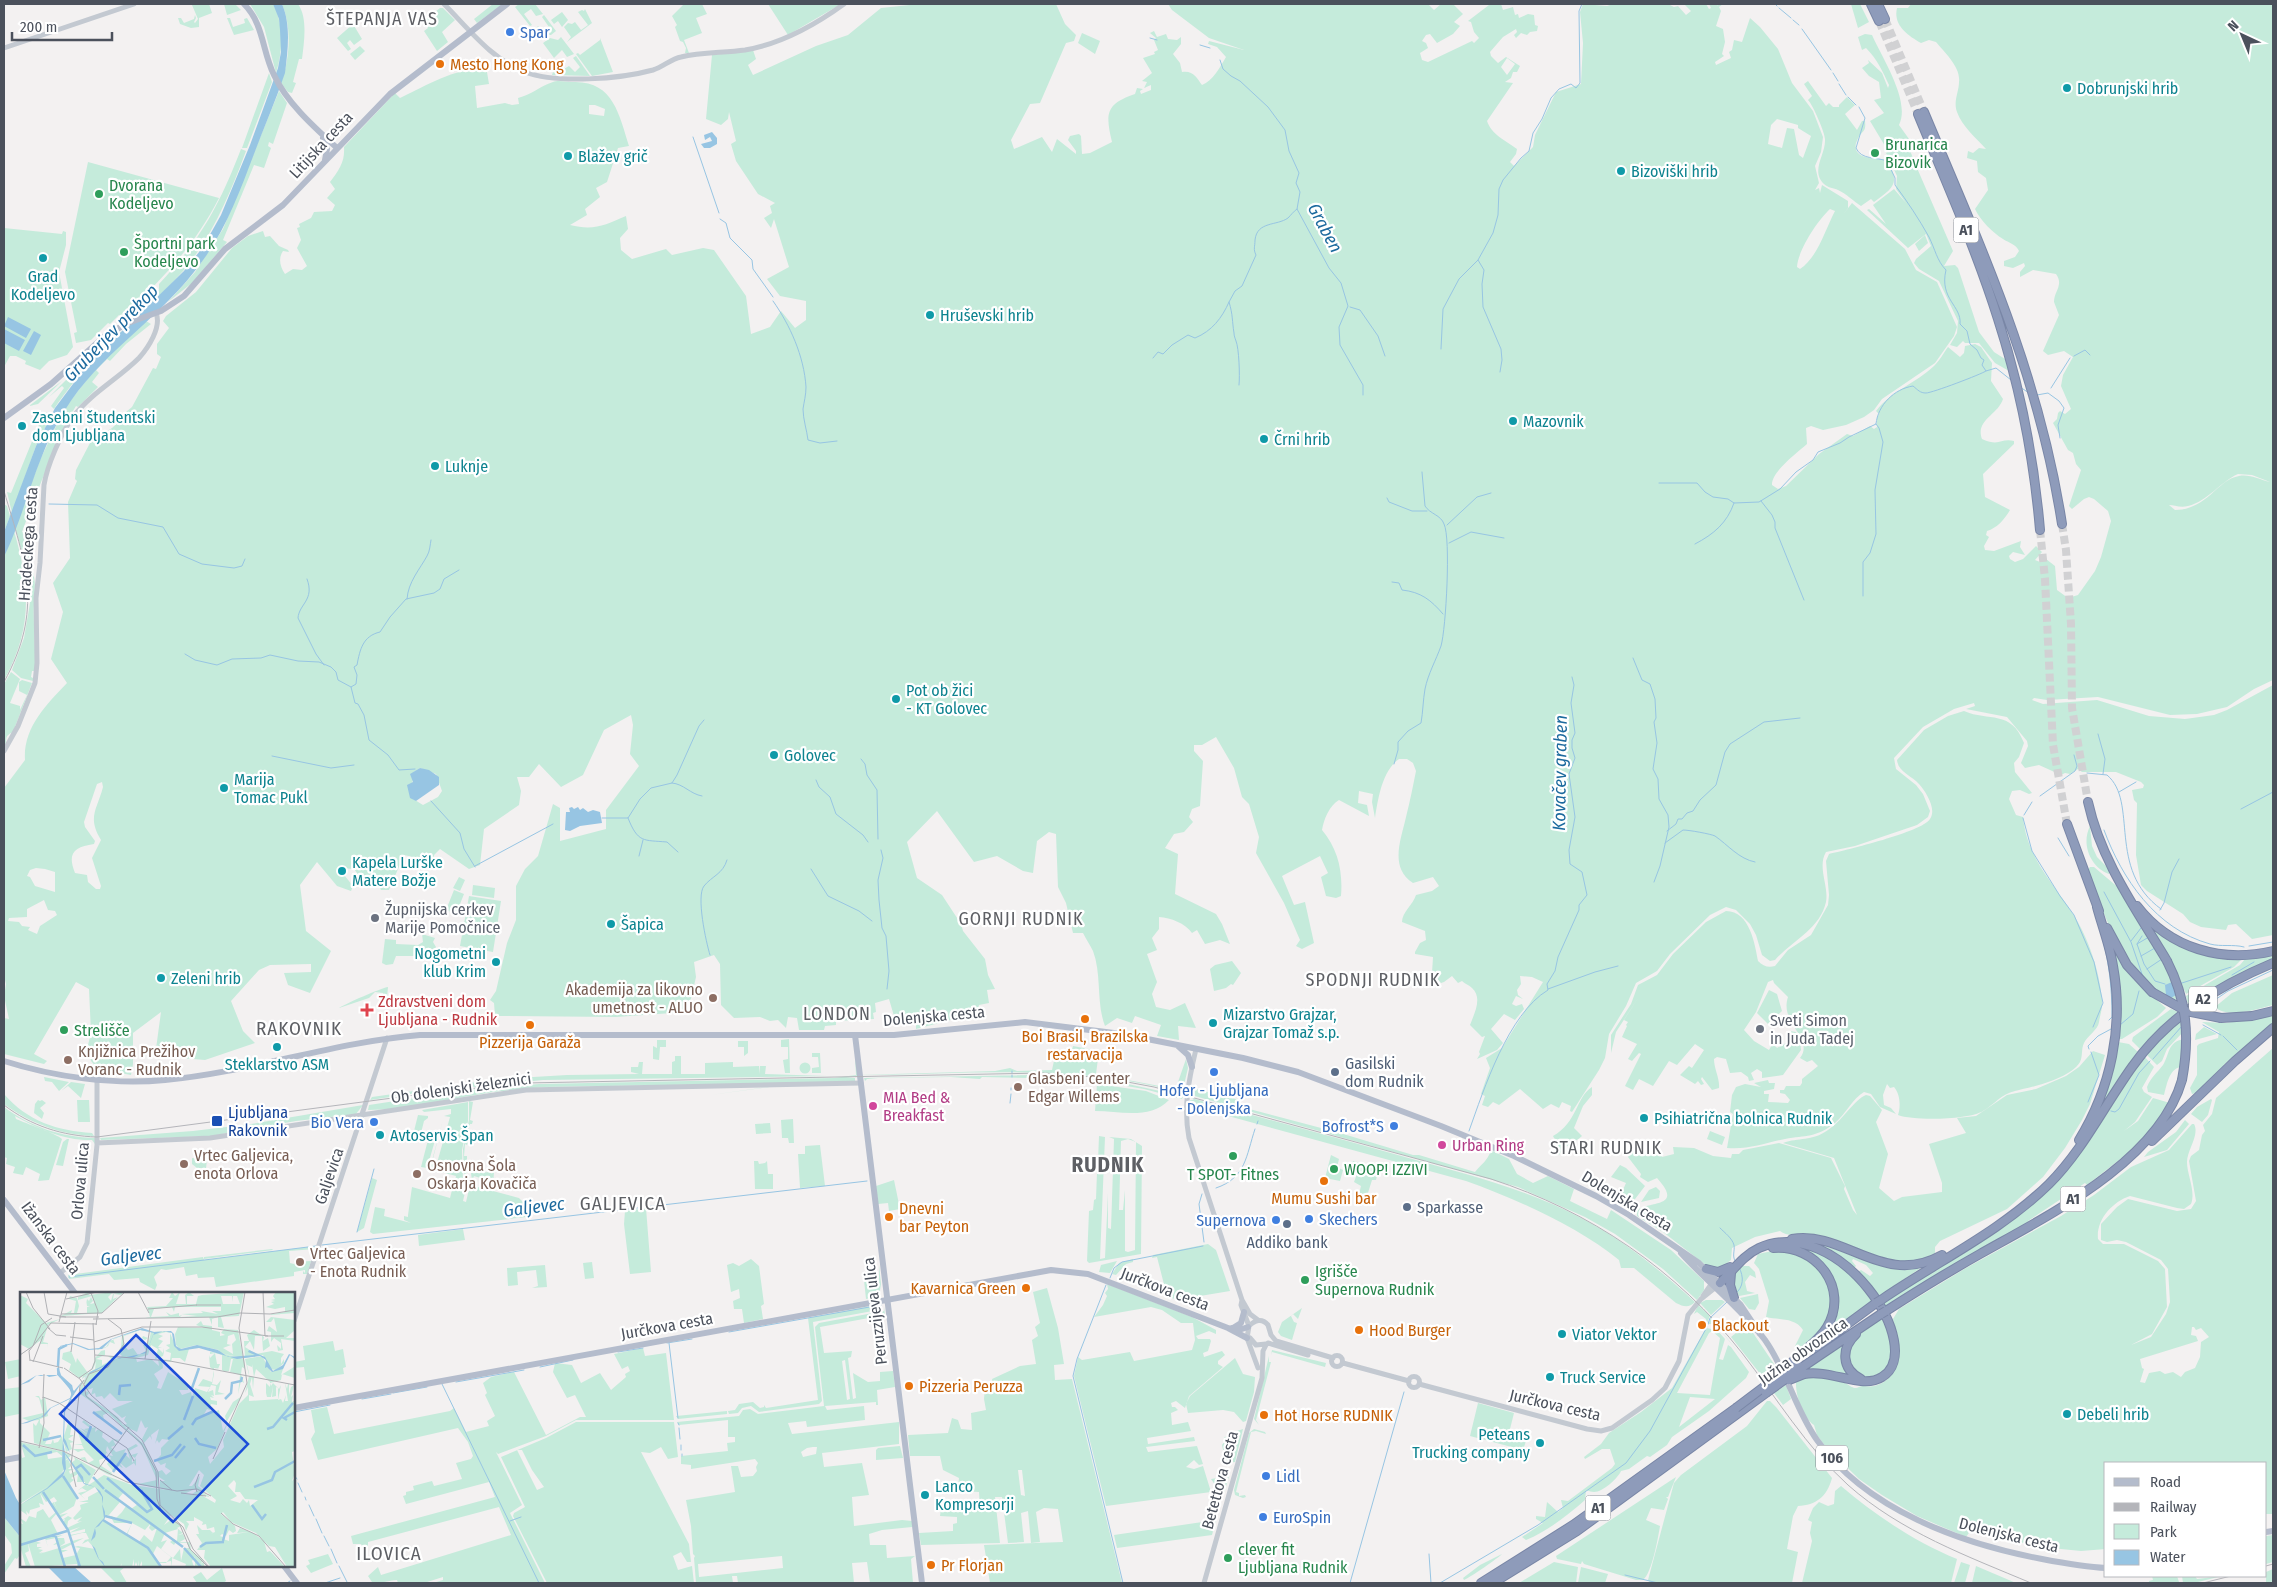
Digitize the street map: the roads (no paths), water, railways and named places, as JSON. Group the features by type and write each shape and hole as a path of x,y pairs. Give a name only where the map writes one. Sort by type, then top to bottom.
{"highway":[{"path":"1871,4 1882,20 1878,4"},
{"name":"A1","path":"2040,530 2036,486 2025,421 2007,348 1978,259 1921,113 2003,302 2024,362 2048,451 2062,524"},
{"name":"A1","path":"2088,802 2102,846 2123,890 2167,961 2179,988 2186,1013 2188,1040 2182,1080 2164,1119 2135,1152"},
{"name":"A1","path":"2057,1176 2062,1164 2083,1134 2098,1105 2109,1070 2115,1040 2117,1009 2116,982 2097,906 2067,824"},
{"path":"2123,890 2156,926 2187,946 2213,954 2231,956 2249,956 2273,951"},
{"path":"2097,906 2127,966 2152,992 2186,1011 2221,1018 2252,1016 2273,1011"},
{"name":"A2","path":"2057,1176 2084,1143 2142,1053 2165,1028 2200,1001 2234,981 2273,963"},
{"path":"2135,1152 2153,1140 2235,1061 2273,1028"},
{"name":"Južna obvoznica","path":"1493,1583 1577,1531 1738,1410 1788,1369 1799,1366 1884,1312 2049,1215 2090,1187 2135,1152"},
{"name":"Južna obvoznica","path":"1481,1583 1573,1526 1738,1410 1766,1393 1878,1302 2014,1214 2057,1176"},
{"path":"1716,1283 1747,1255 1765,1246 1796,1238 1810,1239 1829,1244 1876,1261 1898,1265 1922,1263 1951,1249 1962,1247"},
{"path":"1747,1255 1777,1248 1799,1251 1818,1262 1830,1279 1834,1300 1832,1317 1799,1366 1861,1382 1878,1380 1887,1374 1894,1357 1889,1326 1873,1293 1856,1273 1828,1253 1807,1245 1782,1243"},
{"path":"1706,1269 1718,1272 1734,1265"},
{"path":"1732,1298 1729,1282 1734,1265"},
{"path":"1867,1382 1851,1373 1846,1364 1845,1354 1852,1338 1884,1312"}],"main road":[{"path":"244,4 260,28 272,70 284,93 320,133 337,148"},
{"name":"Litijska cesta","path":"4,418 51,384 98,341 122,326 159,313 184,296 228,246 273,214 400,85 506,4"},
{"path":"320,133 327,148 323,163"},
{"name":"Dolenjska cesta","path":"4,1061 59,1074 142,1082 184,1078 387,1038 422,1035 855,1035 919,1033 1025,1022 1105,1031 1298,1072 1484,1143 1549,1172 1596,1196 1678,1248 1706,1269 1716,1283"},
{"name":"Peruzzijeva ulica","path":"855,1035 922,1583"},
{"path":"1178,1045 1189,1057 1192,1067"},
{"name":"Ižanska cesta","path":"4,1200 74,1292"},
{"name":"Dolenjska cesta","path":"1678,1248 1749,1315 1781,1366 1803,1417 1818,1442 1848,1474 1877,1496 1927,1524 1975,1544 2062,1563 2104,1568"},
{"name":"Jurčkova cesta","path":"295,1408 1045,1272 1067,1272 1092,1276 1232,1329 1249,1330"},
{"path":"1232,1329 1240,1323 1244,1312"},
{"name":"Jurčkova cesta","path":"1232,1329 1249,1330"},
{"path":"6,1460 20,1457"},
{"path":"285,1567 297,1583"}],"street":[{"path":"4,48 134,4"},
{"path":"444,4 502,59 526,73 555,79 592,78 652,70 681,57 762,46 805,28 844,4"},
{"name":"Hradeckega cesta","path":"4,751 18,726 35,683 37,656 36,598 43,493 47,473 72,418 95,393 140,356 157,329 159,313"},
{"name":"Galjevica","path":"295,1318 387,1038"},
{"path":"1196,1049 1186,1101 1186,1122 1189,1138 1242,1300 1249,1330 1255,1344 1264,1344 1272,1336"},
{"name":"Orlova ulica","path":"60,1273 80,1257 86,1248 97,1143 97,1079"},
{"name":"Ob dolenjski železnici","path":"97,1143 210,1138 526,1090 861,1083"},
{"name":"Jurčkova cesta","path":"1343,1363 1409,1381 1412,1387 1419,1384 1584,1428 1607,1430 1652,1400 1669,1383 1680,1356 1687,1317 1716,1283"},
{"path":"1242,1300 1250,1314 1258,1320 1268,1321"},
{"path":"1242,1300 1257,1316 1268,1321 1272,1336 1279,1342 1332,1360 1336,1367 1343,1363 1340,1356 1332,1360 1264,1344 1256,1341 1249,1330"},
{"path":"1249,1330 1258,1320"},
{"path":"1249,1330 1258,1323 1268,1321"},
{"name":"Betettova cesta","path":"1249,1330 1258,1368"},
{"name":"Betettova cesta","path":"1255,1344 1259,1383"},
{"name":"Betettova cesta","path":"1204,1583 1262,1374 1264,1344"}],"water":[{"name":"Gruberjev prekop","path":"273,4 282,4 287,20 288,46 285,73 229,216 204,259 179,290 110,355 79,390 65,410 46,445 4,557 4,532 36,446 55,408 88,364 184,271 203,247 221,215 250,145 278,68 281,52 280,30 279,19"},
{"path":"712,132 717,138 717,144 710,148 704,148 701,144 712,141 710,137 705,140 704,135"},
{"path":"8,317 31,329 26,338 4,326"},
{"path":"4,329 25,340 19,351 4,343"},
{"path":"34,331 41,335 31,355 23,351"},
{"path":"420,768 429,770 439,777 439,785 416,801 410,798 407,785 413,782 410,774"},
{"path":"572,807 574,809 578,807 580,810 583,808 588,812 593,810 600,812 602,823 580,826 570,831 565,830 566,812 570,812 569,808"},
{"path":"2172,982 2176,995 2171,998 2166,995 2165,985"},
{"path":"4,1470 20,1504 20,1537 4,1517"},
{"path":"48,1567 74,1567 92,1583 64,1583"}],"waterway":[{"path":"1500,372 1501,349 1483,307 1482,284 1484,270 1478,260 1493,233 1498,215 1499,189 1503,180 1529,151 1533,133 1542,119 1551,98 1559,89 1571,84 1576,88 1580,83 1579,11 1582,4"},
{"path":"1779,8 1791,18"},
{"path":"1793,20 1799,25"},
{"path":"1802,29 1831,70"},
{"name":"Graben","path":"1150,38 1157,40"},
{"name":"Graben","path":"1200,45 1210,48"},
{"name":"Graben","path":"1220,60 1223,69 1240,81 1268,107 1285,130 1289,151 1299,173 1296,183 1300,192 1297,209 1329,268 1341,283 1348,306 1339,327 1340,345 1363,385 1363,395"},
{"path":"1833,73 1838,81"},
{"path":"1839,84 1846,95"},
{"path":"1848,97 1856,105"},
{"path":"1859,107 1865,118 1856,148 1858,152 1865,156 1887,161 1895,178 1895,185 1929,237 1938,259 1946,270 1945,280 1948,295 1958,312 1960,324 1967,331 1970,344 1984,360 1982,365 1986,371 1996,368 2011,380"},
{"path":"693,137 719,213"},
{"path":"1239,385 1238,350 1229,302 1235,291 1242,286 1256,255 1254,249 1255,240 1259,230 1288,218 1297,209"},
{"path":"720,219 726,223 730,238 752,260 753,269 773,297"},
{"path":"1441,349 1443,309 1459,279 1478,260"},
{"path":"773,301 795,341 805,375 806,387 803,413 808,440 820,443 837,441"},
{"path":"1153,358 1158,352 1163,354 1172,345 1188,335 1195,338 1206,332 1220,319 1229,302"},
{"path":"1350,307 1360,310 1378,336 1385,356"},
{"path":"2074,356 2085,350 2090,355"},
{"path":"2051,388 2070,358"},
{"path":"1659,483 1697,483 1705,492 1713,497 1728,499 1734,503 1759,502 1780,489 1796,472 1813,460 1818,452 1876,424 1880,410 1893,394 1913,386 1919,391 1926,393 1986,371"},
{"path":"2020,387 2029,393"},
{"path":"2037,395 2048,393 2059,401 2064,408 2058,425 2060,438"},
{"path":"1863,596 1863,562 1870,553 1876,534 1875,490 1883,442 1876,424"},
{"path":"1394,764 1398,742 1408,731 1421,723 1425,689 1441,646 1445,622 1447,584 1446,533 1443,521 1425,506 1422,472"},
{"path":"1447,525 1477,497 1491,493"},
{"path":"1387,498 1389,502 1412,511 1427,511"},
{"path":"1761,501 1772,515 1775,528 1804,600"},
{"path":"1695,544 1724,522 1734,503"},
{"path":"49,504 97,505 118,518 163,527 179,554 202,564 234,568 242,566 245,559"},
{"path":"1449,543 1471,532 1504,538"},
{"path":"407,599 412,581 428,554 431,540"},
{"path":"415,769 399,770 388,755 369,740 364,715 358,704 355,703 351,687 356,684 357,675 354,667 357,665 361,649 366,640 380,632 406,599 434,593 440,589 444,579 459,570"},
{"path":"307,579 309,586 308,597 298,618 316,654 324,665"},
{"path":"1392,582 1399,583 1402,590 1425,598 1443,614"},
{"path":"185,654 195,660 217,665 232,659 261,658 270,655 298,661 319,662 331,667 336,672 338,680 351,687"},
{"path":"1633,658 1642,680 1650,684 1655,699 1656,718 1654,722 1657,743 1653,769 1658,779 1659,799 1668,815 1669,827 1660,866 1654,882"},
{"name":"Kovačev graben","path":"1469,1131 1499,1054 1521,1016 1534,1001 1548,990 1547,984 1555,971 1558,957 1579,910 1579,905 1587,895 1582,872 1570,864 1569,850 1575,817 1569,774 1575,758 1572,748 1572,740 1575,733 1571,703 1574,685 1572,677"},
{"path":"1667,831 1676,824 1678,819 1682,819 1687,813 1693,811 1700,800 1716,785 1725,752 1730,744 1764,722 1800,718"},
{"path":"602,818 628,818 640,799 651,788 672,783 699,726 704,720"},
{"path":"2098,734 2105,759 2103,774"},
{"path":"2040,796 2075,771 2077,766 2074,755"},
{"path":"272,756 331,768 354,765"},
{"path":"861,759 865,764 867,775 877,790 878,839"},
{"path":"2087,773 2107,775 2116,787 2121,802 2128,856 2134,875 2144,893 2161,909"},
{"path":"816,780 819,787 830,797 836,814 863,835 868,842"},
{"path":"2119,792 2136,782"},
{"path":"672,783 702,796"},
{"path":"2241,809 2273,792"},
{"path":"431,801 460,833 464,849 475,867"},
{"path":"2024,815 2032,802"},
{"path":"628,818 635,832 642,839 667,842 678,852"},
{"path":"2023,818 2032,851 2074,915 2094,962 2103,1003 2093,1027"},
{"path":"475,866 553,824"},
{"path":"1665,843 1683,830 1705,833 1715,836 1739,855 1755,862"},
{"path":"2104,830 2131,884 2157,914 2173,927 2191,937 2214,945 2244,947"},
{"path":"2058,838 2069,856"},
{"path":"639,856 643,840"},
{"path":"881,850 883,858 878,880 882,928 886,936 889,971 887,989"},
{"path":"2160,910 2164,903 2172,872 2179,859"},
{"path":"710,955 702,919 702,891 704,886 723,869 727,860"},
{"path":"811,869 828,896 859,911 872,921"},
{"path":"2104,892 2131,942 2143,977"},
{"path":"2131,941 2141,928"},
{"path":"2100,930 2111,984 2112,1017 2109,1020"},
{"path":"2142,936 2137,944 2144,964 2155,981 2165,984"},
{"path":"2137,944 2149,937"},
{"path":"2249,946 2273,942"},
{"path":"2141,956 2155,948"},
{"path":"2147,969 2162,959"},
{"path":"2232,975 2254,962"},
{"path":"1548,989 1618,966"},
{"path":"2179,984 2231,967"},
{"path":"2200,1010 2228,991 2273,970"},
{"path":"2120,1025 2133,1014 2139,991"},
{"path":"2203,1025 2221,1035"},
{"path":"2153,1059 2182,1026"},
{"path":"2089,1049 2088,1046 2098,1036 2111,1029"},
{"path":"2223,1036 2237,1050"},
{"path":"2088,1102 2099,1075 2091,1052"},
{"path":"2111,1111 2115,1112 2119,1109 2139,1073 2150,1061"},
{"path":"1010,1103 1011,1094"},
{"path":"1216,1188 1226,1184 1239,1172 1247,1157 1255,1129"},
{"path":"357,1232 374,1169"},
{"name":"Galjevec","path":"322,1245 867,1181"},
{"path":"1202,1194 1199,1204 1204,1242"},
{"path":"1720,1228 1733,1242 1735,1261"},
{"name":"Galjevec","path":"69,1277 316,1246"},
{"path":"1110,1278 1114,1268 1122,1262 1203,1246"},
{"path":"1735,1294 1742,1282 1742,1274 1739,1267"},
{"path":"1106,1285 1077,1359 1073,1376 1123,1583"},
{"path":"1440,1583 1538,1525 1626,1463 1650,1431 1707,1327 1710,1318 1727,1302"},
{"path":"729,1332 881,1305"},
{"path":"667,1343 692,1339"},
{"path":"669,1343 678,1418"},
{"path":"618,1352 643,1348"},
{"path":"540,1367 573,1360"},
{"path":"456,1382 524,1370"},
{"path":"442,1384 539,1583"},
{"path":"393,1393 427,1387"},
{"path":"1350,1583 1404,1392"},
{"path":"362,1399 391,1394"},
{"path":"295,1412 330,1405"},
{"path":"679,1428 680,1439"},
{"path":"681,1445 681,1450"},
{"path":"298,1483 302,1492"},
{"path":"309,1505 314,1516"},
{"path":"510,1521 521,1517"},
{"path":"316,1519 322,1533"},
{"path":"324,1536 329,1546"},
{"path":"331,1549 337,1563"},
{"path":"1429,1554 1431,1583"},
{"path":"339,1566 347,1582"},
{"path":"1625,1575 1658,1583"},
{"path":"325,1583 340,1578"}],"tunnel":[{"path":"1885,19 1924,112"},
{"path":"1879,21 1918,114"},
{"path":"2062,524 2066,550 2071,624 2072,708 2088,802"},
{"path":"2040,530 2045,579 2053,745 2067,824"}],"railway":[{"path":"4,491 19,542 27,587 24,632 4,682"},
{"path":"4,1105 36,1124 72,1135 97,1137 438,1092 525,1083 1044,1073 1106,1078 1154,1087 1491,1179 1528,1192 1597,1226 1660,1270 1717,1323 1742,1353 1818,1455 1868,1502 1912,1530 1959,1553 2031,1583"},
{"path":"2267,1566 2273,1564"},
{"path":"2203,1583 2227,1577"}],"place":[{"name":"Spar","path":"510,32"},
{"name":"Mesto Hong Kong","path":"440,64"},
{"name":"Dobrunjski hrib","path":"2067,88"},
{"name":"Brunarica Bizovik","path":"1875,153"},
{"name":"Blažev grič","path":"568,156"},
{"name":"Bizoviški hrib","path":"1621,171"},
{"name":"Dvorana Kodeljevo","path":"99,194"},
{"name":"Športni park Kodeljevo","path":"124,252"},
{"name":"Grad Kodeljevo","path":"43,258"},
{"name":"Hruševski hrib","path":"930,315"},
{"name":"Mazovnik","path":"1513,421"},
{"name":"Zasebni študentski dom Ljubljana","path":"22,426"},
{"name":"Črni hrib","path":"1264,439"},
{"name":"Luknje","path":"435,466"},
{"name":"Pot ob žici - KT Golovec","path":"896,699"},
{"name":"Golovec","path":"774,755"},
{"name":"Marija Tomac Pukl","path":"224,788"},
{"name":"Kapela Lurške Matere Božje","path":"342,871"},
{"name":"Župnijska cerkev Marije Pomočnice","path":"375,918"},
{"name":"Šapica","path":"611,924"},
{"name":"Nogometni klub Krim","path":"496,962"},
{"name":"Zeleni hrib","path":"161,978"},
{"name":"Akademija za likovno umetnost - ALUO","path":"713,998"},
{"name":"Zdravstveni dom Ljubljana - Rudnik","path":"367,1010"},
{"name":"Boi Brasil, Brazilska restarvacija","path":"1085,1019"},
{"name":"Mizarstvo Grajzar, Grajzar Tomaž s.p.","path":"1213,1023"},
{"name":"Pizzerija Garaža","path":"530,1025"},
{"name":"Sveti Simon in Juda Tadej","path":"1760,1029"},
{"name":"Strelišče","path":"64,1030"},
{"name":"Steklarstvo ASM","path":"277,1047"},
{"name":"Knjižnica Prežihov Voranc - Rudnik","path":"68,1060"},
{"name":"Hofer - Ljubljana - Dolenjska","path":"1214,1072"},
{"name":"Gasilski dom Rudnik","path":"1335,1072"},
{"name":"Glasbeni center Edgar Willems","path":"1018,1087"},
{"name":"MIA Bed & Breakfast","path":"873,1106"},
{"name":"Psihiatrična bolnica Rudnik","path":"1644,1118"},
{"name":"Ljubljana Rakovnik","path":"217,1121"},
{"name":"Bio Vera","path":"374,1122"},
{"name":"Bofrost*S","path":"1394,1126"},
{"name":"Avtoservis Špan","path":"380,1135"},
{"name":"Urban Ring","path":"1442,1145"},
{"name":"T SPOT- Fitnes","path":"1233,1156"},
{"name":"Vrtec Galjevica, enota Orlova","path":"184,1164"},
{"name":"WOOP! IZZIVI","path":"1334,1169"},
{"name":"Osnovna Šola Oskarja Kovačiča","path":"417,1174"},
{"name":"Mumu Sushi bar","path":"1324,1181"},
{"name":"Sparkasse","path":"1407,1207"},
{"name":"Dnevni bar Peyton","path":"889,1217"},
{"name":"Skechers","path":"1309,1219"},
{"name":"Supernova","path":"1276,1220"},
{"name":"Addiko bank","path":"1287,1224"},
{"name":"Vrtec Galjevica - Enota Rudnik","path":"300,1262"},
{"name":"Igrišče Supernova Rudnik","path":"1305,1280"},
{"name":"Kavarnica Green","path":"1026,1288"},
{"name":"Blackout","path":"1702,1325"},
{"name":"Hood Burger","path":"1359,1330"},
{"name":"Viator Vektor","path":"1562,1334"},
{"name":"Truck Service","path":"1550,1377"},
{"name":"Pizzeria Peruzza","path":"909,1386"},
{"name":"Debeli hrib","path":"2067,1414"},
{"name":"Hot Horse RUDNIK","path":"1264,1415"},
{"name":"Peteans Trucking company","path":"1540,1443"},
{"name":"Lidl","path":"1266,1476"},
{"name":"Lanco Kompresorji","path":"925,1495"},
{"name":"EuroSpin","path":"1263,1517"},
{"name":"clever fit Ljubljana Rudnik","path":"1228,1558"},
{"name":"Pr Florjan","path":"931,1565"}],"district":[{"name":"ŠTEPANJA VAS","path":"382,19"},
{"name":"GORNJI RUDNIK","path":"1021,919"},
{"name":"SPODNJI RUDNIK","path":"1373,980"},
{"name":"LONDON","path":"837,1014"},
{"name":"RAKOVNIK","path":"299,1028"},
{"name":"STARI RUDNIK","path":"1606,1148"},
{"name":"RUDNIK","path":"1108,1165"},
{"name":"GALJEVICA","path":"623,1203"},
{"name":"ILOVICA","path":"389,1553"}]}
